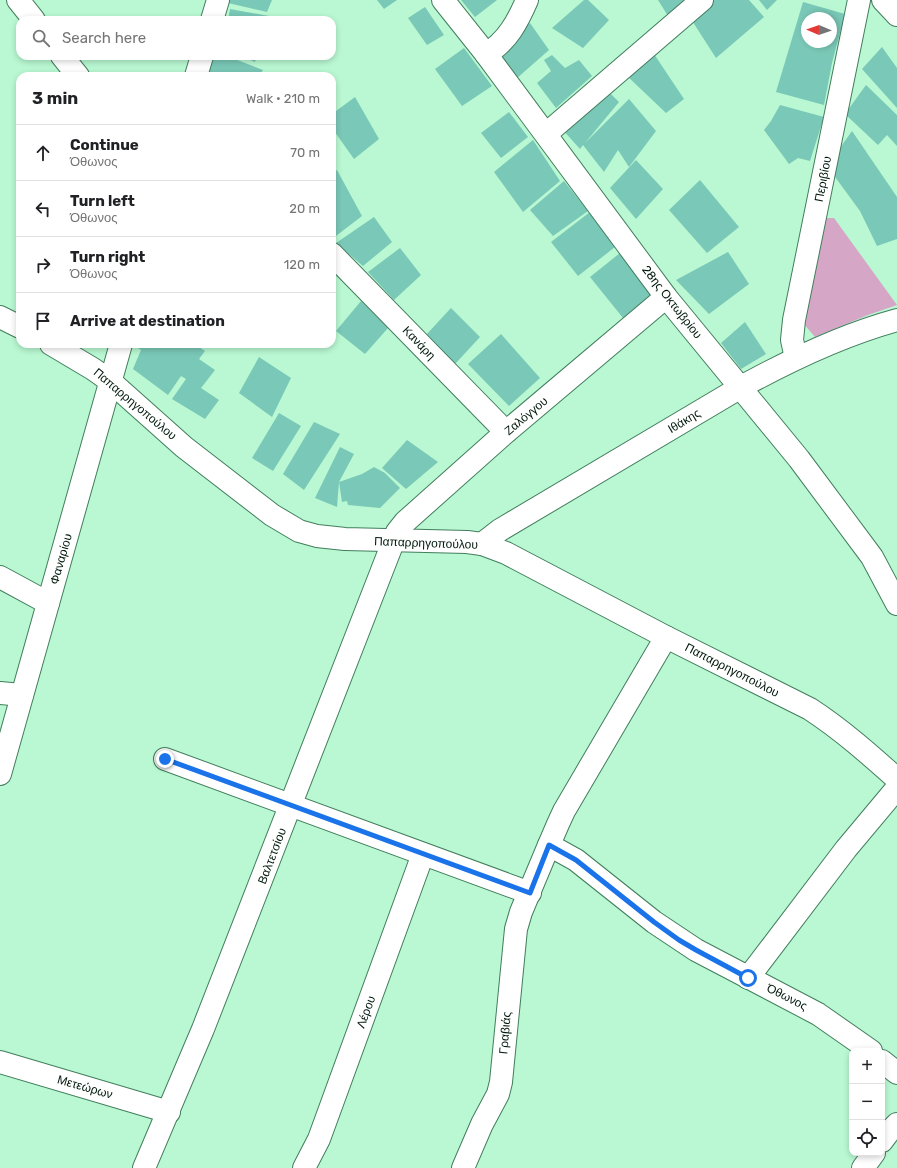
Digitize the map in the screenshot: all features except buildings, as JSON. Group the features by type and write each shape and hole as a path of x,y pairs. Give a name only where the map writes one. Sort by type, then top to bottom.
{"street":[{"path":"18,0 31,16"},
{"path":"213,16 218,0"},
{"name":"28ης Οκτωβρίου","path":"443,0 486,54 666,297 799,459 872,557 897,604"},
{"path":"486,54 495,49 517,23 527,0"},
{"path":"546,134 702,0"},
{"name":"Περιβίου","path":"796,358 792,340 794,320 859,0"},
{"path":"882,0 897,15"},
{"path":"65,60 75,72"},
{"path":"197,72 201,60"},
{"name":"Κανάρη","path":"336,258 506,432"},
{"name":"Ζαλόγγου","path":"393,541 397,532 405,522 506,432 666,297"},
{"path":"0,317 16,325"},
{"name":"Ιθάκης","path":"482,544 500,530 741,387 796,358 874,327 897,320"},
{"name":"Παπαρρηγοπούλου","path":"58,348 93,369 110,382 184,446 272,515 290,527 299,531 345,539 457,542 482,544 493,547 521,560 666,637 810,709 854,740 897,780"},
{"name":"Φαναρίου","path":"0,774 120,348"},
{"name":"Βαλτετσίου","path":"144,1168 204,1029 393,541"},
{"path":"0,577 48,603"},
{"path":"165,759 530,893 564,811 666,637"},
{"path":"0,693 22,695"},
{"path":"748,978 846,849 897,788"},
{"name":"Όθωνος","path":"549,845 576,860 679,940 818,1014 867,1048"},
{"name":"Λέρου","path":"304,1168 319,1139 424,854"},
{"name":"Γραβιάς","path":"463,1168 482,1124 498,1094 501,1082 515,936 521,912 530,893"},
{"name":"Μετεώρων","path":"0,1062 169,1112"},
{"path":"885,1063 897,1073"},
{"path":"885,1138 897,1124"},
{"path":"864,1168 872,1156"}],"shaded area":[{"path":"826,218 834,218 897,305 868,315 815,337 803,323"}],"route":[{"path":"165,759 530,893 549,845 576,860 679,940 748,978"}]}
